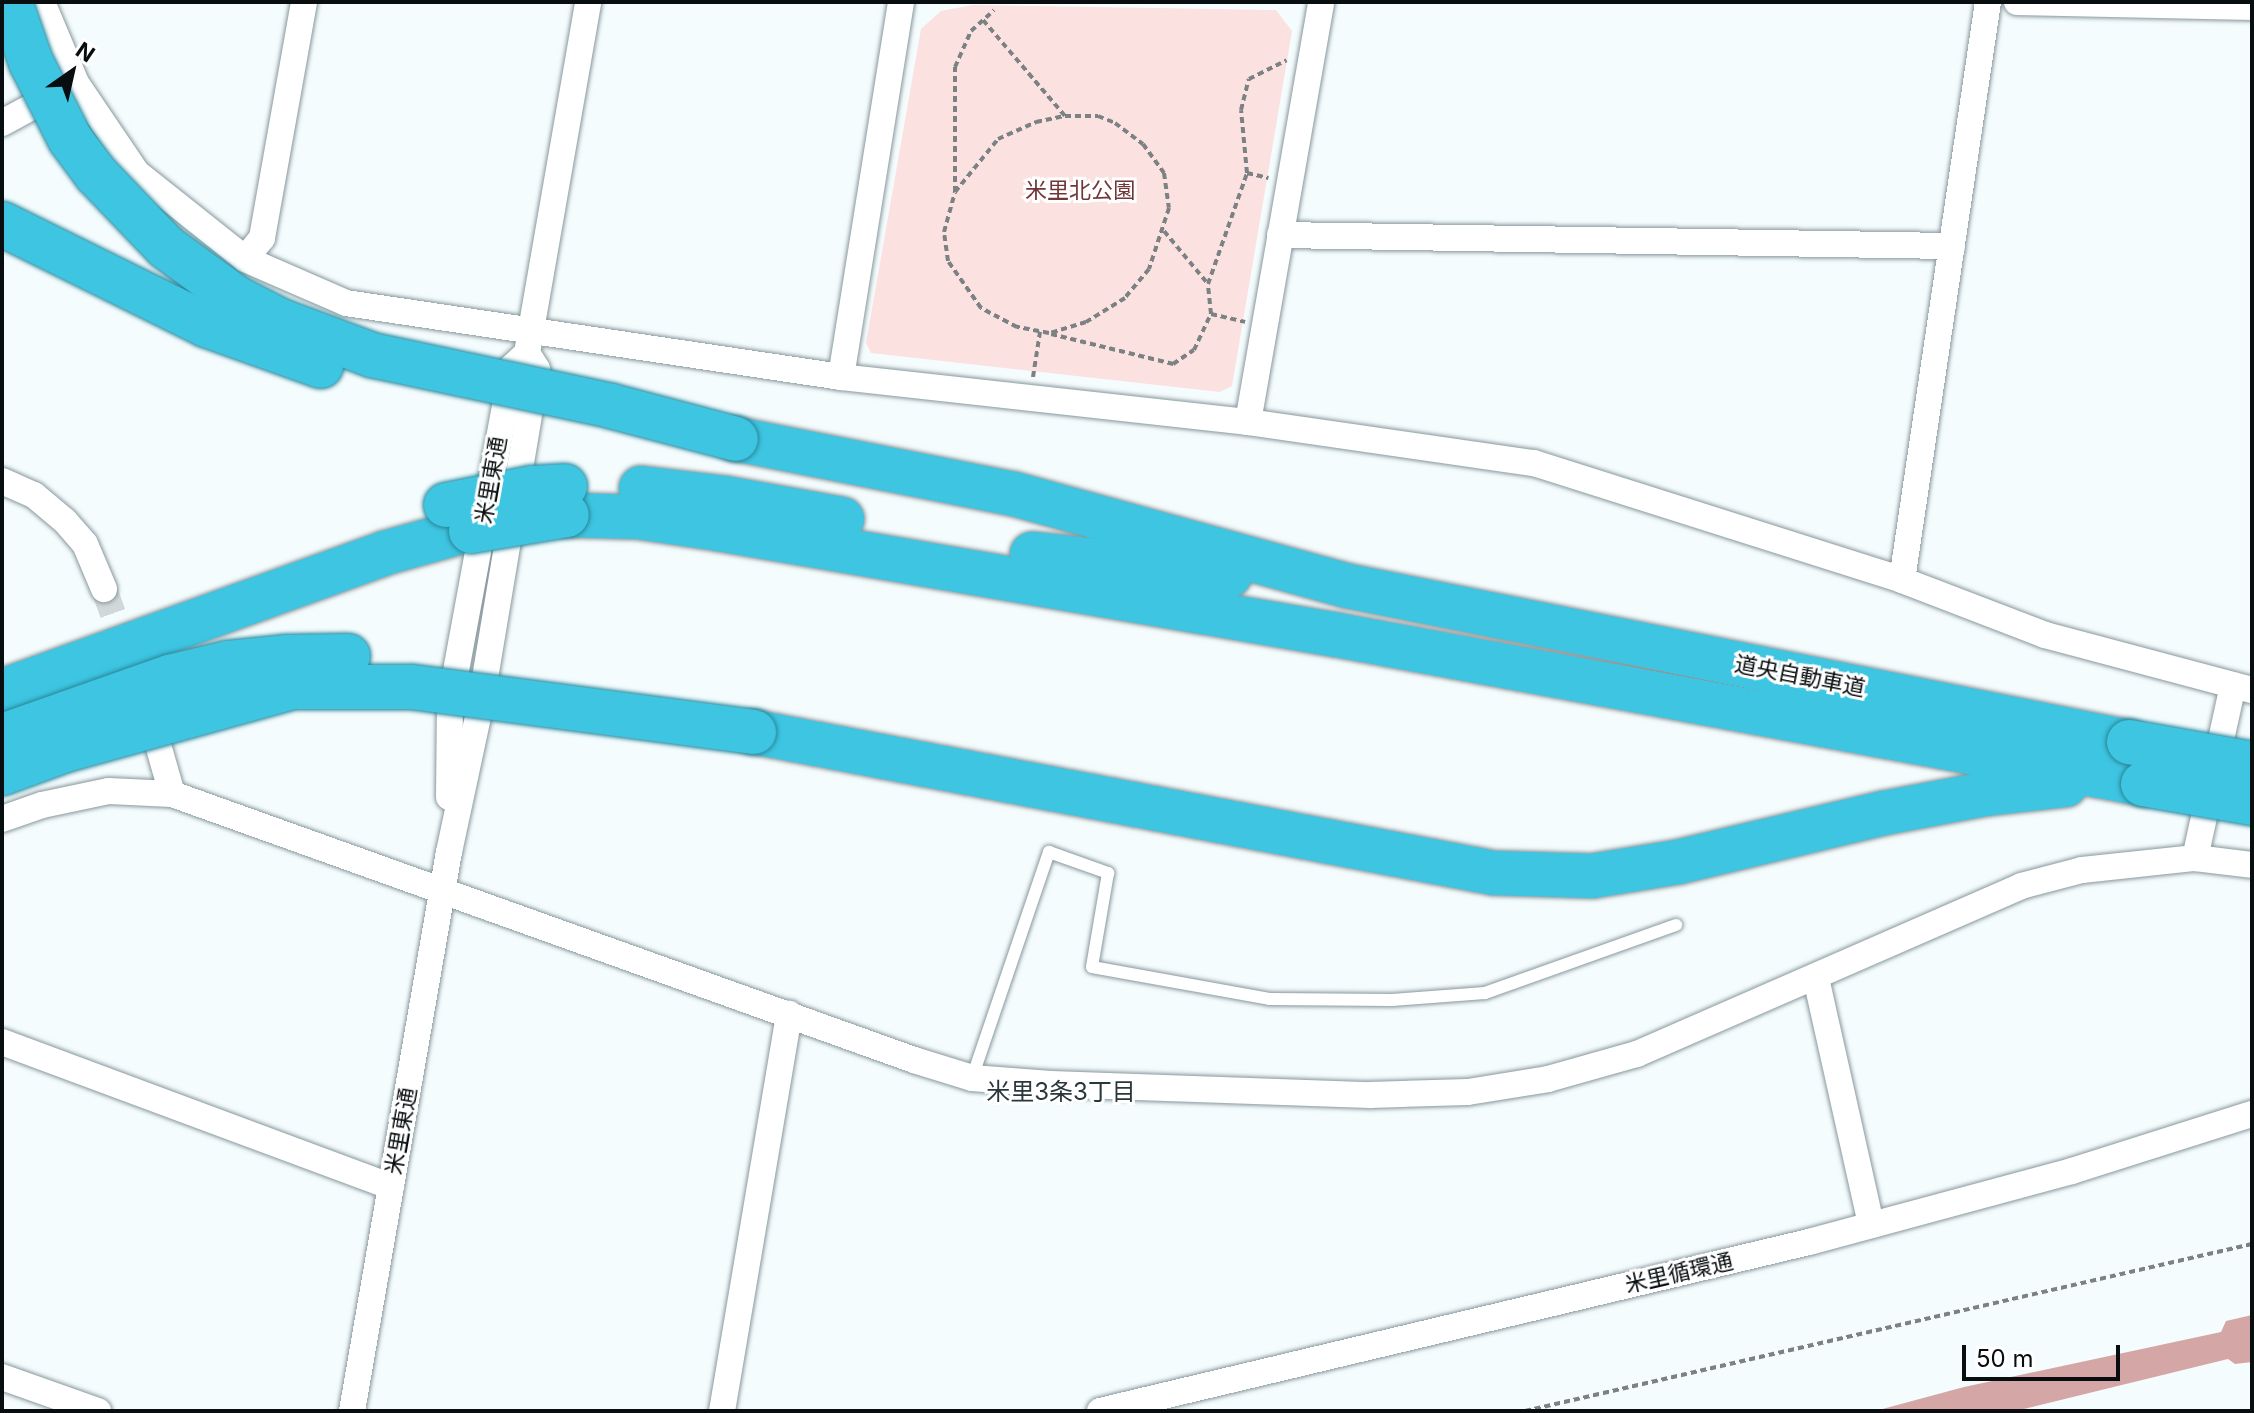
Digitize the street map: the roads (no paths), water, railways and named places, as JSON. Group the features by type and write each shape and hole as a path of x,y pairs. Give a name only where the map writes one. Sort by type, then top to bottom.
{"highway":[{"path":"10,2 43,87 70,139 96,174 166,247 236,298 281,321 372,355 611,406 736,439"},
{"path":"2,224 206,325 374,383 601,422 817,453 1014,494 1348,586"},
{"path":"2,661 352,535 566,501 633,487 724,498 1051,558 1348,586"},
{"path":"566,501 638,517 2127,769"},
{"path":"2,691 385,553 449,519"},
{"name":"道央自動車道","path":"1348,586 2127,769 2252,803"},
{"path":"2,736 170,677 228,663 286,657 348,656 424,664 575,689 739,728 1508,874 1592,876 1678,862 1898,810 2127,769"},
{"path":"2,773 65,750 292,687 412,687 571,710 739,728"},
{"name":"道央自動車道","path":"2127,769 2252,764"}],"street":[{"path":"42,2 76,83 137,173 245,259 346,303 529,342 1248,422 1534,463 1902,580 2045,635 2243,687 2195,858"},
{"path":"245,259 262,238 304,2"},
{"name":"米里東通","path":"352,1411 449,852 480,708 537,369 529,342 588,2"},
{"path":"841,377 901,2"},
{"path":"1248,422 1321,2"},
{"path":"1902,580 1988,2"},
{"path":"2017,2 2252,7"},
{"path":"2,123 76,83"},
{"path":"1280,235 1952,246"},
{"path":"2,481 34,495 65,521 85,544 104,589"},
{"path":"130,661 159,741 172,794"},
{"path":"2,819 42,805 109,791 172,794 972,1078 1051,1084 1370,1095 1468,1092 1548,1079 1637,1054 2021,886 2082,870 2195,858 2252,865"},
{"path":"1816,978 1871,1225"},
{"path":"722,1411 789,1014"},
{"path":"2,1042 391,1187"},
{"name":"米里循環通","path":"1100,1411 1871,1225 2072,1171 2252,1114"},
{"path":"2,1377 98,1411"}],"lane":[{"path":"972,1078 1049,852 1108,873 1092,967 1269,999 1392,1000 1485,993 1676,925"}],"tunnel":[{"path":"104,589 129,658"}],"district":[{"name":"米里3条3丁目","path":"1061,1092"}],"park label":[{"name":"米里北公園","path":"1080,191"}]}
